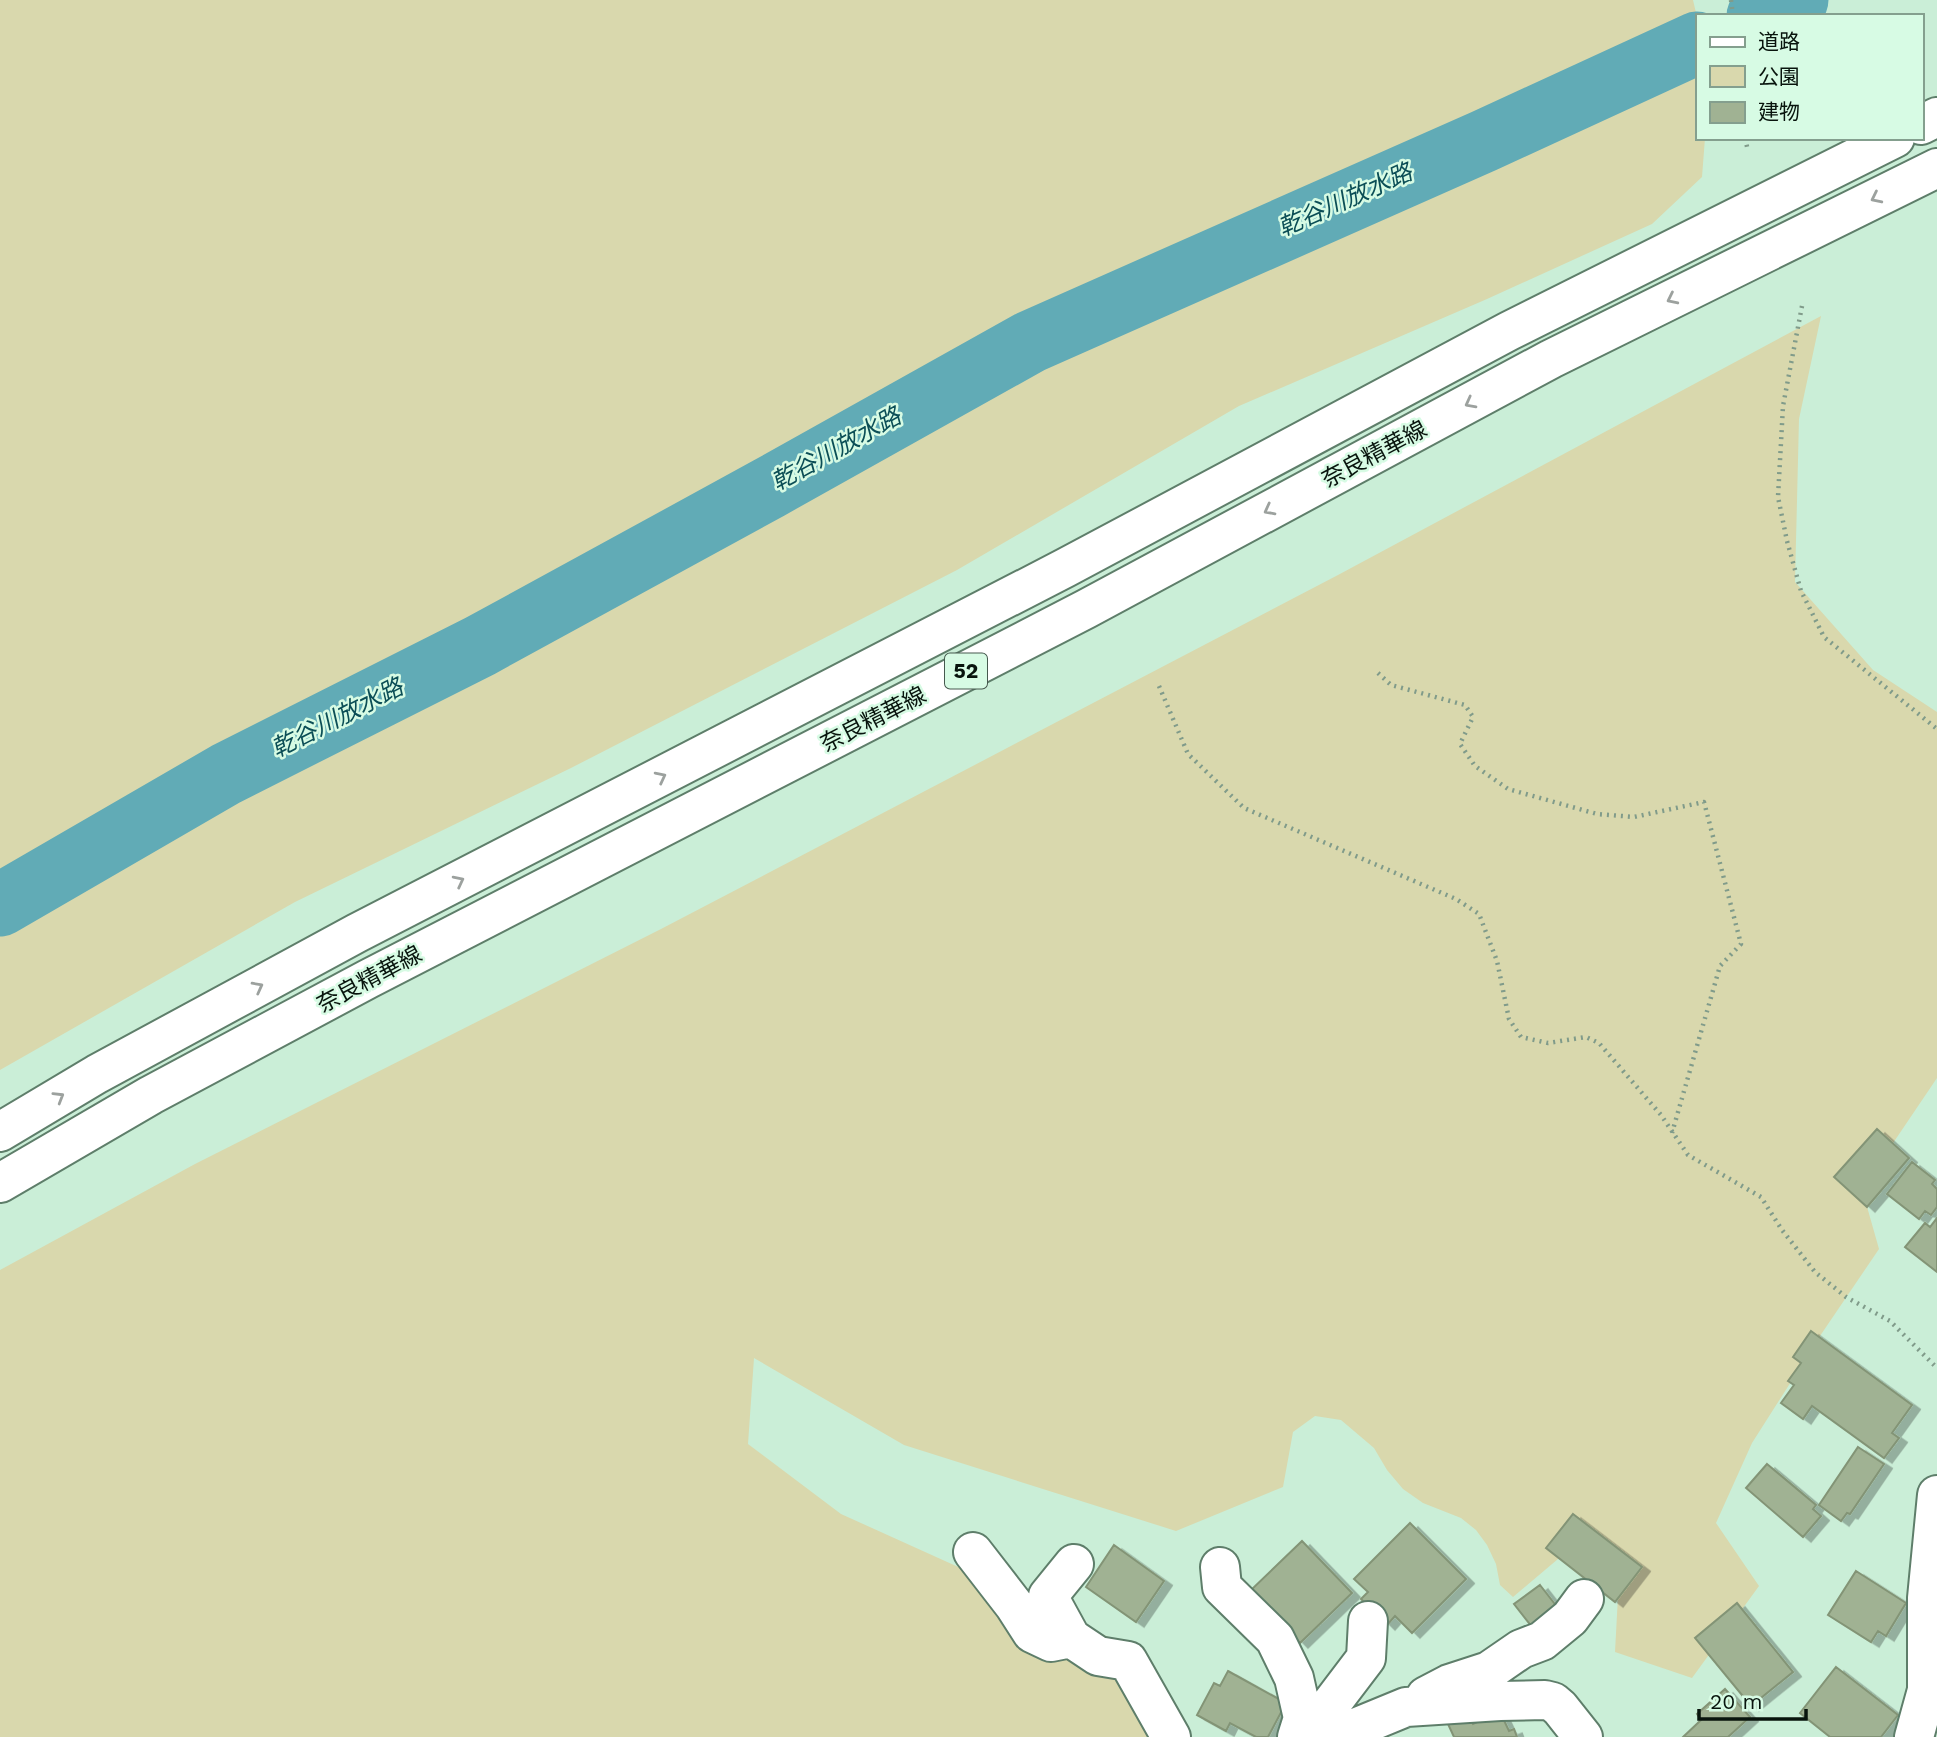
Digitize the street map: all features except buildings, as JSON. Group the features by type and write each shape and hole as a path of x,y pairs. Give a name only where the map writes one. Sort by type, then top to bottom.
{"main road":[{"name":"奈良精華線","path":"0,1132 97,1074 357,933 1065,568 1509,331 1891,140"},
{"name":"奈良精華線","path":"0,1183 151,1096 356,986 1086,609 1551,359 1937,167"},
{"path":"1914,1737 1927,1690 1937,1495"},
{"path":"973,1552 1032,1633 1051,1642 1071,1638"},
{"path":"1074,1564 1048,1597 1071,1638 1098,1656 1128,1661 1171,1737"},
{"path":"1220,1567 1223,1587 1275,1639 1294,1678 1303,1718 1297,1737"},
{"path":"1333,1737 1406,1707 1449,1685 1489,1671 1521,1649 1542,1641 1570,1618 1584,1599"},
{"path":"1306,1737 1366,1658 1368,1621"},
{"path":"1406,1707 1500,1700 1545,1700 1560,1708 1583,1737"}],"path":[{"path":"1745,140 1748,151"},
{"path":"1802,306 1783,406 1778,497 1801,591 1824,637 1937,729"},
{"path":"1378,673 1391,685 1465,705 1473,717 1460,744 1475,766 1508,789 1597,814 1634,817 1704,802 1741,944 1720,966 1672,1134"},
{"path":"1159,686 1188,754 1244,808 1456,899 1479,914 1497,961 1509,1019 1521,1037 1548,1043 1586,1037 1599,1042 1661,1115 1688,1155 1760,1197 1815,1272 1846,1297 1890,1321 1937,1368"}],"green space":[{"path":"0,0 1693,0 1696,14 1696,140 1705,140 1702,177 1652,224 1239,406 957,570 571,768 295,902 0,1070"},
{"path":"1821,316 1799,419 1795,582 1873,670 1937,712 1937,1078 1862,1189 1879,1249 1752,1443 1716,1523 1759,1586 1692,1678 1615,1652 1618,1596 1584,1537 1513,1597 1500,1585 1496,1564 1476,1530 1461,1518 1423,1503 1403,1489 1374,1448 1341,1420 1315,1416 1293,1432 1283,1487 1176,1531 904,1445 754,1358 748,1444 841,1514 1137,1651 1155,1737 0,1737 0,1270 195,1164 661,929 1338,575"}],"waterway":[{"name":"乾谷川放水路","path":"1763,14 1797,0"},
{"name":"乾谷川放水路","path":"0,905 226,774 480,646 1030,342 1484,141 1696,43"}]}
